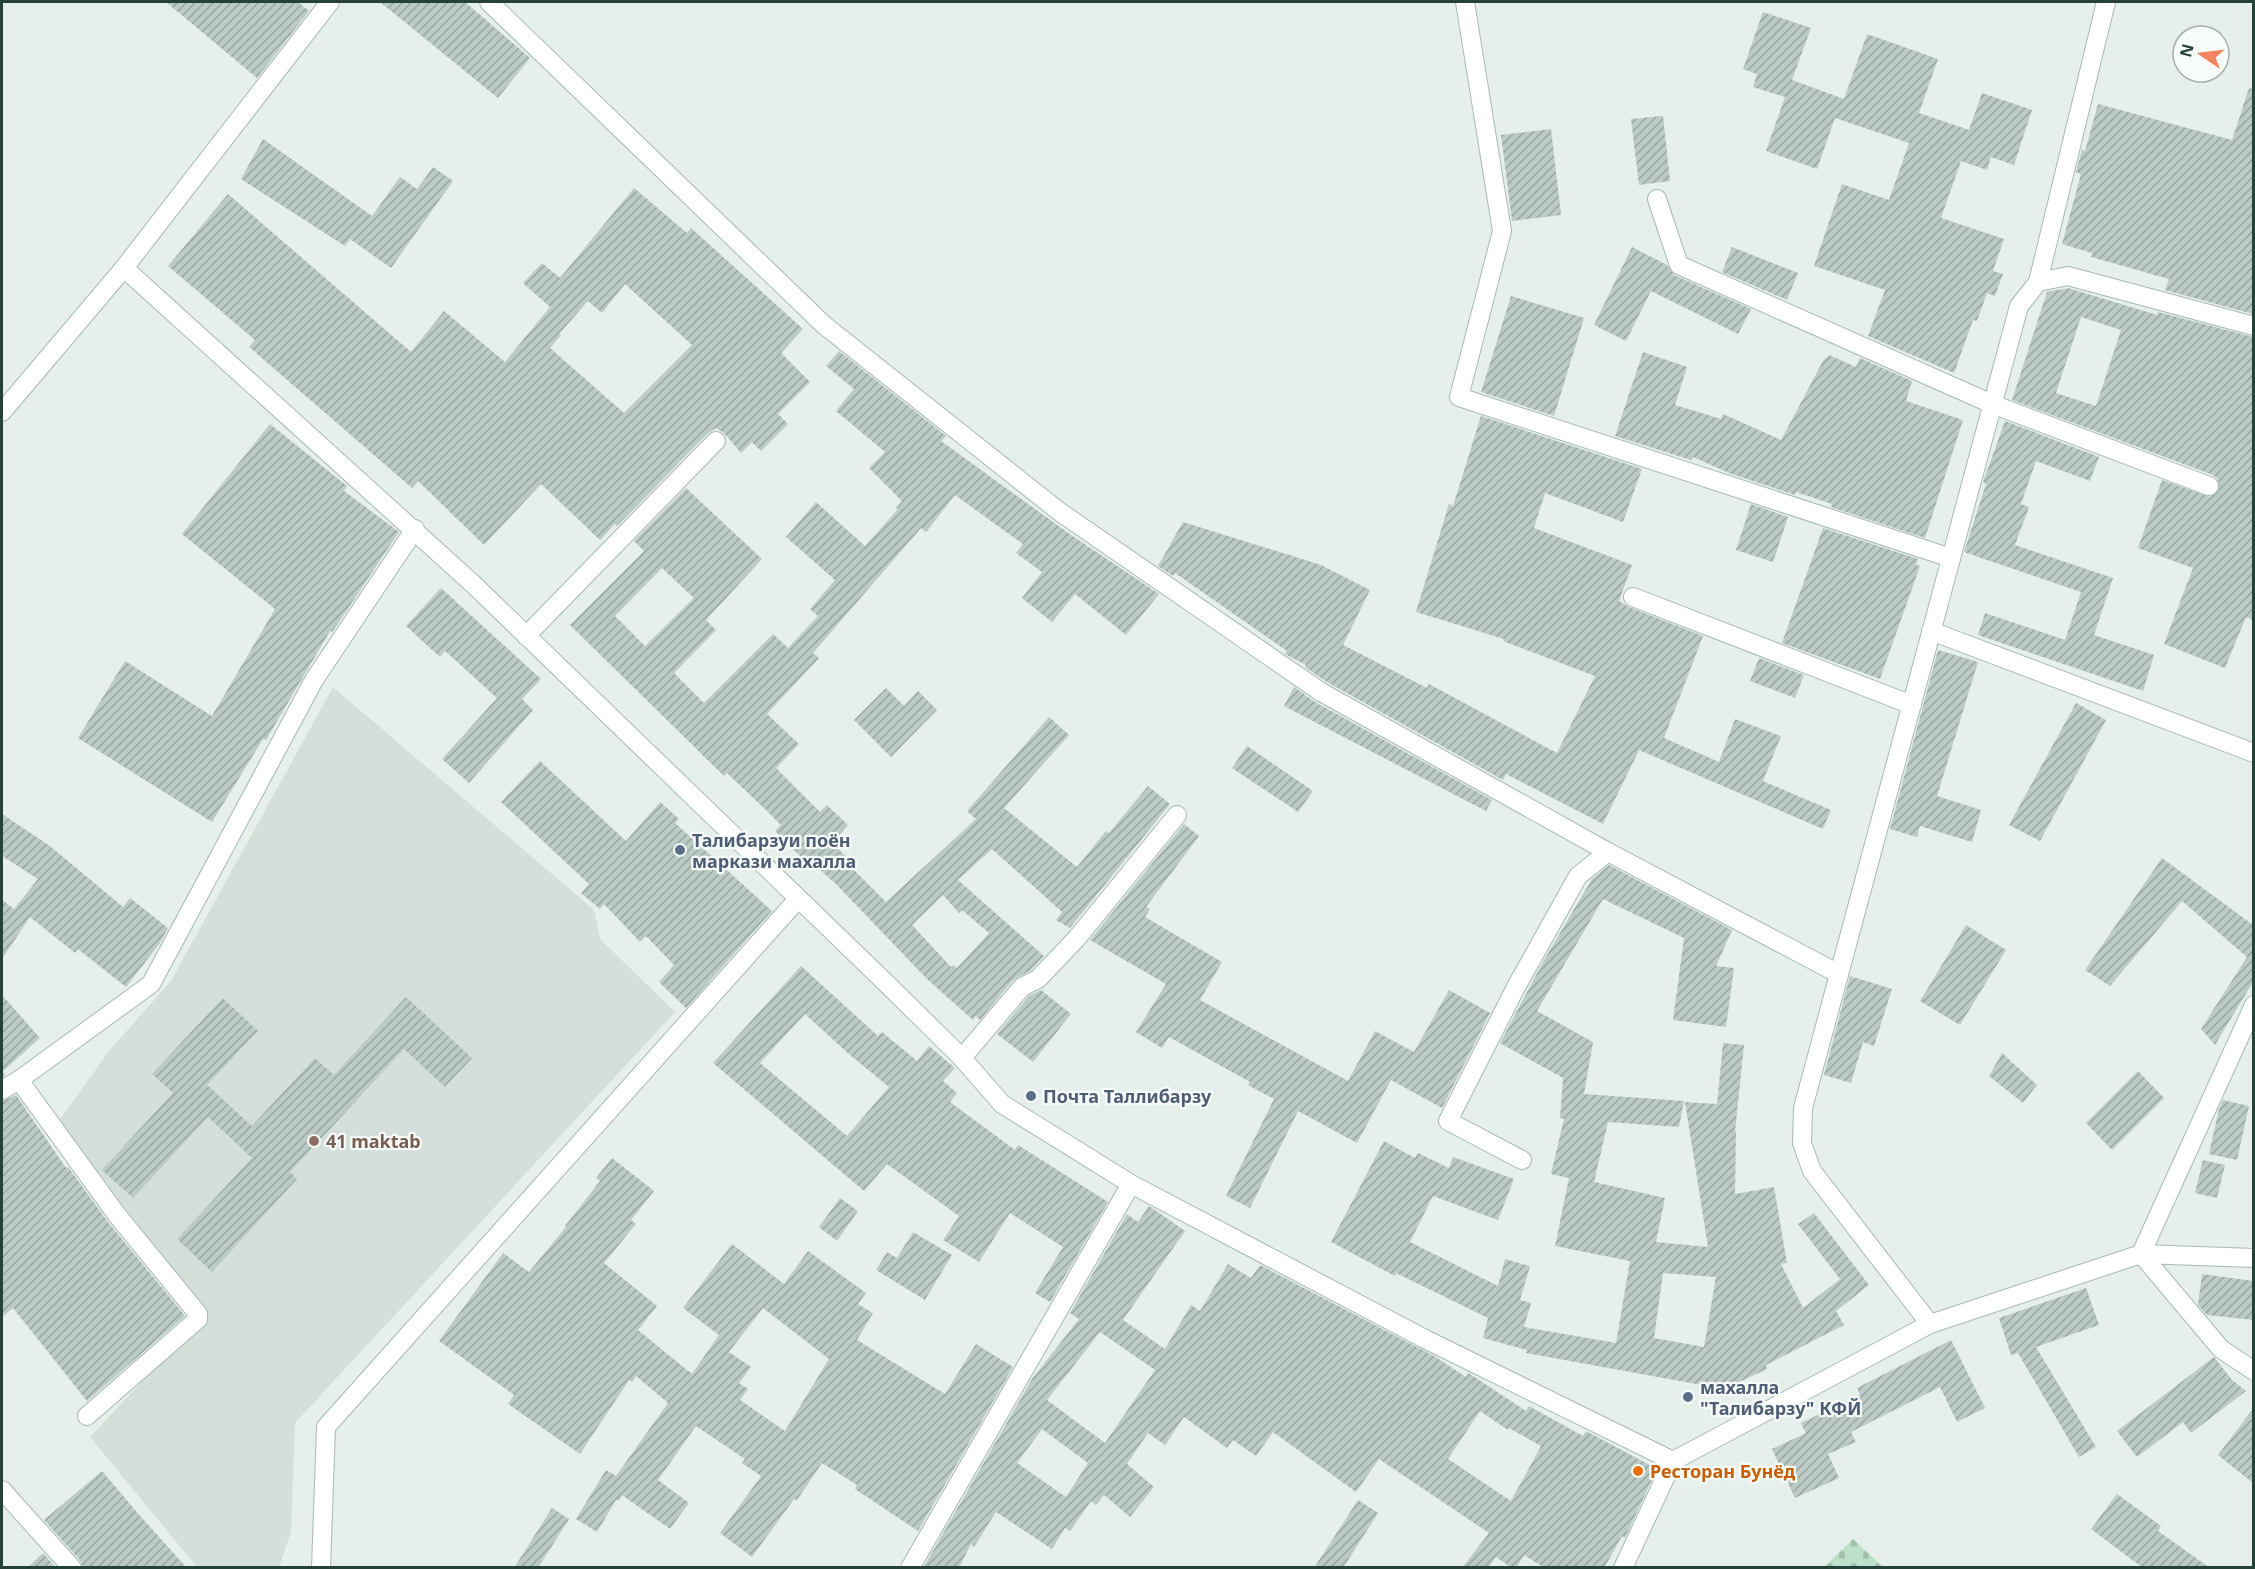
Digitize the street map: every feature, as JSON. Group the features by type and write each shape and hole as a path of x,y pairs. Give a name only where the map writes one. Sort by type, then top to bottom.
{"street":[{"path":"2,412 124,268 330,2"},
{"path":"489,2 824,325 1060,512 1321,692 1608,852 1839,974"},
{"path":"1465,2 1502,231 1459,397 1951,558"},
{"path":"1930,1324 1812,1171 1802,1143 1803,1108 2019,306 2038,282 2106,2"},
{"path":"1657,199 1679,265 1992,404 2209,486"},
{"path":"124,268 415,529 962,1058 1002,1104 1131,1184 1425,1339 1673,1461"},
{"path":"2038,282 2068,276 2253,326"},
{"path":"526,636 716,441"},
{"path":"2,1090 20,1080 152,984 314,680 415,529"},
{"path":"1633,597 1912,705"},
{"path":"1931,631 2253,753"},
{"path":"962,1058 1022,987 1038,979 1077,938 1177,815"},
{"path":"1522,1160 1448,1121 1516,987 1578,876 1608,852"},
{"path":"321,1568 326,1427 798,899"},
{"path":"2141,1254 2253,1005"},
{"path":"20,1080 117,1215 198,1314 198,1319 87,1416"},
{"path":"910,1568 1131,1184"},
{"path":"2141,1254 2221,1349 2253,1371"},
{"path":"1623,1568 1673,1461 1930,1324 2141,1254 2253,1258"},
{"path":"2,1490 72,1568"}],"shaded area":[{"name":"41 maktab","path":"333,687 594,910 600,939 675,1012 295,1423 291,1532 279,1567 197,1567 90,1437 204,1315 81,1164 58,1122 109,1051 171,981"}],"green space":[{"path":"1853,1539 1883,1567 1824,1567"}],"building":[{"path":"166,2 298,2 309,11 257,78"},
{"path":"380,2 465,2 530,58 498,98"},
{"path":"1763,12 1811,28 1792,80 1844,99 1867,34 1938,59 1919,113 1969,130 1982,93 2032,110 2014,165 1991,157 1987,170 1961,161 1941,218 2004,239 1993,271 2003,274 1995,296 1987,293 1977,321 1973,320 1954,373 1868,336 1885,290 1814,266 1842,184 1889,200 1909,143 1835,118 1817,169 1766,151 1785,97 1753,87 1757,74 1743,69"},
{"path":"2249,88 2253,89 2253,314 2165,290 2169,279 2091,257 2092,253 2062,244 2081,174 2076,172 2082,150 2085,151 2098,104 2232,140"},
{"path":"1663,116 1670,181 1639,185 1631,119"},
{"path":"1551,129 1561,215 1512,221 1501,135"},
{"path":"263,139 372,216 400,177 417,189 433,167 453,181 391,268 350,239 345,246 241,179"},
{"path":"634,188 687,233 691,228 803,329 781,353 810,382 778,414 788,424 761,451 752,442 741,453 724,433 716,428 708,433 617,526 615,524 600,540 541,484 484,545 418,481 412,488 249,347 255,340 168,266 228,194 411,352 444,311 505,362 550,307 523,283 542,263 560,278","holes":["625,284 692,345 624,413 550,348 561,335 559,334 588,301 602,313"]},
{"path":"1632,247 1667,265 1674,275 1751,309 1738,334 1651,291 1626,341 1594,325"},
{"path":"1732,247 1798,273 1787,300 1722,272"},
{"path":"2068,288 2157,315 2158,312 2253,337 2253,620 2246,617 2225,668 2164,644 2193,568 2138,548 2162,480 2210,497 2219,490 2218,479 2213,475 2012,400 2047,292","holes":["2081,317 2121,330 2096,406 2056,393"]},
{"path":"1511,296 1584,318 1554,416 1481,392"},
{"path":"839,351 946,436 941,441 1071,535 1159,594 1126,635 1075,594 1052,622 1022,598 1042,572 1016,553 1023,544 955,495 926,532 921,528 813,653 819,658 767,714 799,744 776,768 820,812 827,805 848,825 832,843 854,864 851,867 886,902 976,819 967,811 1049,717 1069,735 1004,808 1077,867 1106,831 1109,833 1148,786 1170,804 1070,928 1056,920 1062,912 992,849 958,880 1044,956 1031,970 1013,980 980,1020 976,1016 973,1020 928,980 836,884 803,855 801,857 775,831 781,825 767,811 727,773 724,776 570,625 644,551 634,541 686,488 762,559 706,620 716,630 674,673 704,703 773,634 788,648 818,616 810,609 835,580 786,537 816,502 865,546 898,509 896,508 902,501 869,468 885,452 836,411 854,389 826,366","holes":["662,568 694,598 645,646 615,616","943,895 959,913 962,910 989,933 957,968 953,965 951,967 912,925"]},
{"path":"1643,352 1687,367 1675,405 1721,419 1723,414 1781,440 1823,361 1829,355 1856,367 1860,358 1912,381 1906,401 1963,420 1925,538 1831,507 1832,504 1796,492 1795,495 1729,473 1693,457 1691,460 1615,436"},
{"path":"1481,416 1642,469 1623,522 1545,493 1534,528 1632,565 1619,601 1703,636 1664,738 1719,762 1735,719 1781,736 1763,781 1831,810 1823,829 1639,750 1603,824 1506,774 1503,780 1327,682 1305,667 1306,665 1285,654 1287,651 1175,573 1173,576 1158,566 1183,522 1321,565 1370,590 1343,645 1427,688 1429,684 1557,753 1595,676 1503,641 1504,639 1416,612 1449,504 1453,506"},
{"path":"2005,421 2099,457 2090,481 2036,461 2021,504 2029,507 2015,545 2113,578 2094,635 2154,655 2143,691 1978,635 1985,613 2065,640 2081,592 1964,552 1986,484 1983,482"},
{"path":"270,424 347,486 344,491 399,532 337,625 332,632 330,631 266,740 263,739 212,822 78,738 125,661 212,716 275,609 182,534"},
{"path":"1751,504 1788,517 1773,562 1736,550"},
{"path":"1823,528 1918,559 1916,565 1920,566 1880,679 1782,643"},
{"path":"441,588 541,679 522,699 533,710 469,783 442,759 497,698 445,651 440,657 406,626"},
{"path":"1938,650 1978,662 1937,796 1981,810 1972,842 1920,826 1917,837 1890,829"},
{"path":"1759,658 1804,675 1795,698 1750,681"},
{"path":"1294,687 1315,702 1492,800 1486,811 1284,706"},
{"path":"886,688 904,706 918,691 937,710 891,757 854,720"},
{"path":"2076,703 2106,720 2040,841 2009,825"},
{"path":"1247,746 1313,791 1298,812 1232,768"},
{"path":"540,761 626,841 660,802 679,819 675,823 772,911 686,1008 659,982 674,965 646,936 640,942 604,904 600,909 581,893 589,884 501,802"},
{"path":"2,814 50,846 123,907 130,898 168,928 160,943 126,987 78,949 75,953 30,917 2,959 2,900 14,909 38,879 2,856"},
{"path":"1184,824 1199,836 1146,907 1150,909 1145,917 1222,962 1200,1000 1348,1081 1375,1031 1414,1052 1449,990 1490,1013 1442,1108 1391,1080 1357,1143 1298,1111 1250,1208 1226,1196 1274,1099 1248,1085 1250,1082 1169,1037 1162,1048 1136,1032 1166,984 1090,940"},
{"path":"2162,858 2253,925 2253,982 2215,1045 2201,1029 2247,957 2182,901 2110,986 2085,970"},
{"path":"1609,865 1732,930 1716,966 1734,968 1726,1027 1673,1020 1684,938 1603,899 1537,1011 1593,1042 1584,1094 1684,1101 1679,1127 1608,1122 1594,1182 1665,1198 1656,1242 1708,1247 1685,1102 1717,1104 1723,1043 1744,1045 1735,1131 1735,1194 1774,1187 1787,1263 1781,1264 1803,1308 1840,1279 1798,1224 1814,1213 1869,1285 1836,1311 1844,1325 1766,1365 1767,1369 1724,1389 1526,1353 1527,1350 1483,1338 1488,1318 1396,1273 1395,1276 1331,1242 1384,1141 1415,1158 1418,1153 1449,1168 1453,1157 1514,1179 1498,1220 1433,1196 1410,1242 1498,1286 1505,1259 1530,1266 1520,1300 1531,1303 1524,1327 1616,1343 1630,1261 1555,1246 1569,1178 1551,1174 1564,1119 1560,1118 1563,1078 1500,1043 1544,960 1592,879","holes":["1663,1273 1716,1277 1704,1347 1654,1338"]},
{"path":"1966,925 2006,950 1960,1025 1920,1001"},
{"path":"801,966 878,1036 882,1032 917,1061 929,1046 955,1068 943,1081 957,1093 950,1102 1015,1150 1018,1145 1108,1202 1050,1302 1035,1293 1063,1247 1010,1213 979,1262 943,1240 959,1216 887,1164 864,1191 713,1063","holes":["805,1014 889,1087 847,1136 760,1063"]},
{"path":"1850,976 1892,989 1874,1046 1863,1042 1851,1083 1824,1075"},
{"path":"1041,990 1071,1014 1033,1062 997,1034 1029,996"},
{"path":"2,995 40,1038 3,1071 5,1075 2,1077"},
{"path":"406,997 472,1058 445,1087 404,1049 290,1172 297,1179 212,1272 177,1239 252,1158 208,1117 133,1198 102,1170 173,1093 152,1074 223,998 258,1031 207,1085 252,1126 315,1058 334,1075"},
{"path":"2002,1053 2037,1085 2023,1103 1989,1076"},
{"path":"2138,1071 2164,1098 2112,1150 2086,1123"},
{"path":"16,1095 66,1168 68,1167 108,1222 185,1316 87,1401 13,1308 2,1317 2,1101"},
{"path":"2223,1100 2249,1106 2237,1160 2209,1154"},
{"path":"612,1158 654,1191 631,1220 636,1224 604,1263 657,1306 638,1330 692,1374 719,1335 683,1308 732,1244 784,1284 808,1251 866,1293 858,1304 873,1313 857,1340 945,1394 976,1344 1013,1367 918,1531 855,1489 857,1485 822,1463 797,1500 794,1499 752,1557 720,1533 761,1476 742,1463 745,1459 696,1426 658,1480 689,1503 670,1529 622,1495 619,1501 616,1500 597,1532 576,1519 606,1470 616,1476 668,1403 636,1376 632,1382 629,1380 580,1454 508,1404 514,1395 439,1341 503,1253 529,1272 600,1181 596,1178","holes":["763,1308 829,1359 785,1431 740,1400 748,1389 739,1383 751,1367 729,1352"]},
{"path":"2203,1160 2225,1165 2217,1198 2195,1193"},
{"path":"840,1198 858,1211 837,1241 819,1227"},
{"path":"1149,1206 1185,1231 1123,1320 1165,1349 1191,1305 1200,1311 1228,1264 1251,1278 1260,1265 1434,1356 1466,1377 1468,1373 1470,1374 1526,1411 1529,1406 1583,1436 1586,1431 1657,1469 1625,1538 1622,1536 1604,1568 1545,1568 1524,1555 1516,1568 1512,1568 1496,1557 1488,1568 1462,1568 1489,1533 1379,1459 1356,1492 1273,1432 1256,1456 1233,1440 1227,1448 1184,1417 1165,1445 1148,1433 1127,1464 1154,1487 1130,1517 1104,1495 1096,1505 1091,1501 1070,1531 1065,1528 1052,1549 996,1512 974,1547 971,1544 959,1568 923,1568 1032,1379 1079,1319 1070,1313 1127,1214 1138,1222","holes":["1100,1332 1155,1370 1105,1443 1047,1400","1480,1411 1508,1430 1509,1428 1541,1446 1511,1501 1448,1459","1042,1429 1088,1463 1066,1497 1017,1463"]},
{"path":"913,1232 952,1255 925,1300 876,1270 887,1252 897,1258"},
{"path":"2202,1274 2253,1281 2253,1320 2207,1315 2198,1305"},
{"path":"2086,1288 2099,1325 2036,1347 2096,1447 2079,1457 2018,1353 2011,1355 1999,1318"},
{"path":"1951,1340 1985,1408 1957,1422 1940,1387 1851,1432 1856,1442 1828,1454 1839,1478 1795,1498 1772,1449 1806,1433 1801,1423 1860,1395 1857,1388"},
{"path":"2214,1357 2232,1380 2246,1391 2191,1433 2183,1422 2137,1457 2117,1431"},
{"path":"2253,1409 2253,1483 2218,1455"},
{"path":"102,1471 187,1568 83,1568 80,1560 44,1520"},
{"path":"2117,1494 2161,1526 2158,1531 2210,1568 2143,1568 2091,1529"},
{"path":"1358,1500 1378,1513 1343,1568 1314,1568"},
{"path":"552,1508 569,1519 538,1568 514,1568"},
{"path":"43,1553 56,1568 27,1568"}],"place":[{"name":"Талибарзуи поён маркази махалла","path":"680,850"},
{"name":"Почта Таллибарзу","path":"1031,1096"},
{"name":"41 maktab","path":"314,1141"},
{"name":"махалла \"Талибарзу\" КФЙ","path":"1688,1397"},
{"name":"Ресторан Бунёд","path":"1638,1471"}]}
